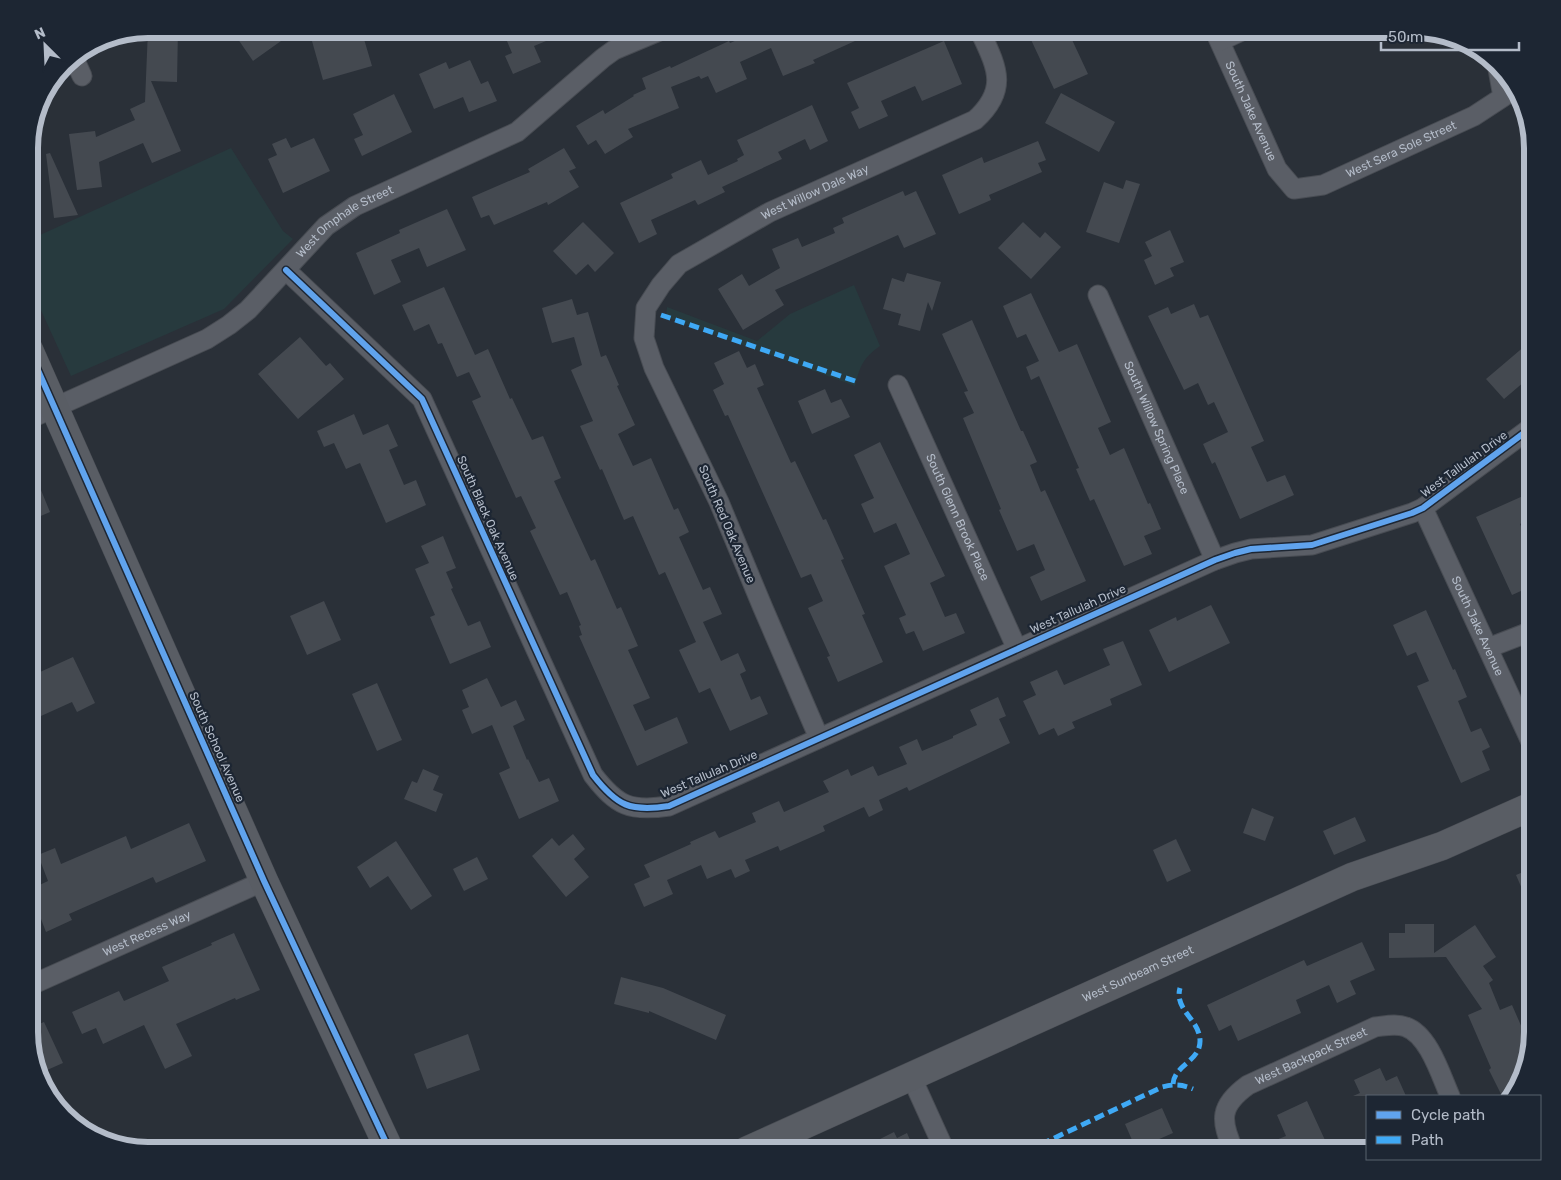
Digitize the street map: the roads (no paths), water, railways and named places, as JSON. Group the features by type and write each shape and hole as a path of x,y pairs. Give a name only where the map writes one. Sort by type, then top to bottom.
{"street":[{"name":"West Omphale Street","path":"38,415 207,339 229,326 248,310 326,226 339,215 517,132 603,58 622,37"},
{"name":"West Willow Dale Way","path":"646,308 661,285 679,264 770,212 975,120 988,109 996,93 997,77 994,61 983,37"},
{"name":"South Jake Avenue","path":"1218,37 1277,169 1294,189"},
{"path":"77,64 82,76"},
{"name":"West Sera Sole Street","path":"1294,189 1323,185 1474,116 1503,97 1500,80"},
{"name":"South Black Oak Avenue","path":"286,270 422,399 593,775 607,793 626,806"},
{"name":"South Willow Spring Place","path":"1098,295 1216,560"},
{"name":"South Red Oak Avenue","path":"646,308 644,338 654,368 719,502 762,608 819,738"},
{"name":"South School Avenue","path":"38,370 264,881 386,1142"},
{"name":"South Glenn Brook Place","path":"898,385 1017,649"},
{"name":"West Tallulah Drive","path":"626,806 648,809 669,806 1216,560 1251,549 1312,545 1423,508 1524,433"},
{"name":"South Jake Avenue","path":"1423,508 1524,727"},
{"path":"1488,648 1524,634"},
{"name":"West Sunbeam Street","path":"766,1142 1352,877 1442,846 1524,810"},
{"name":"West Recess Way","path":"38,982 264,881"},
{"name":"West Backpack Street","path":"1231,1142 1225,1123 1225,1108 1234,1095 1248,1085 1375,1028 1393,1025 1407,1027 1419,1035 1427,1045 1450,1095"},
{"path":"911,1076 941,1142"}]}
